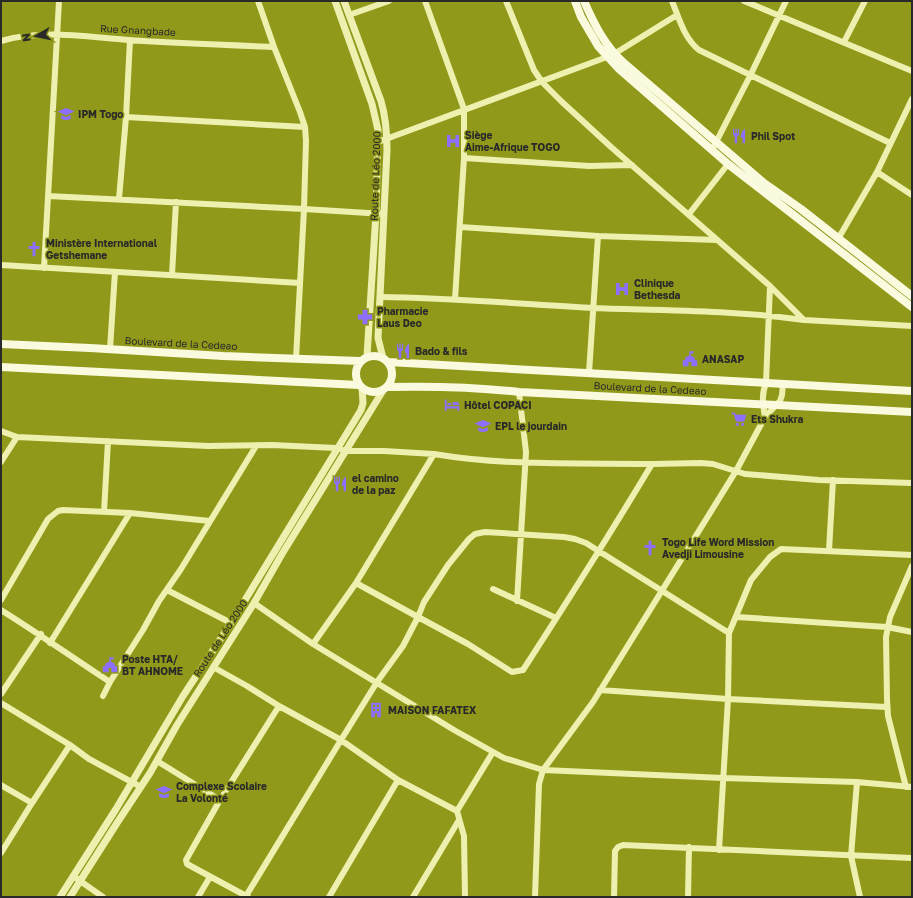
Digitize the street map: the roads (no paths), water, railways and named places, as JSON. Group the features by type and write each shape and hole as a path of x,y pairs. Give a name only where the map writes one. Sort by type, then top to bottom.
{"main road":[{"path":"575,1 588,31 598,46 764,183 912,296"},
{"path":"584,1 610,56 728,164 912,307"},
{"name":"Boulevard de la Cedeao","path":"1,344 360,361"},
{"path":"1,367 361,387 373,392 385,388 392,377 392,372 386,360 378,356 367,356 360,361 356,367 355,373 356,380 361,387"},
{"name":"Boulevard de la Cedeao","path":"386,360 590,373 912,390"},
{"name":"Boulevard de la Cedeao","path":"385,388 426,386 485,388 519,392 912,412"}],"street":[{"path":"44,268 59,1"},
{"path":"258,1 305,127 304,208 296,359"},
{"name":"Route de Léo 2000","path":"335,1 376,117 380,214 380,297 378,338 386,360"},
{"name":"Route de Léo 2000","path":"344,1 385,115 387,139 367,356"},
{"path":"349,15 389,1"},
{"path":"425,1 464,109 464,158 455,299"},
{"path":"506,1 534,70 542,82 573,113 632,166 770,286 804,320"},
{"path":"672,1 684,32 691,44 699,50 890,143"},
{"path":"744,1 912,71"},
{"path":"712,150 786,1"},
{"path":"844,42 865,1"},
{"path":"378,142 610,56 677,15"},
{"name":"Rue Gnangbade","path":"1,41 23,36 57,35 274,47"},
{"path":"119,199 126,117 130,40"},
{"path":"838,239 877,172 912,100"},
{"path":"126,117 305,127"},
{"path":"464,158 589,166 632,166"},
{"path":"689,214 728,164"},
{"path":"877,172 912,195"},
{"path":"48,196 304,208 380,214"},
{"path":"172,275 176,202"},
{"path":"460,227 598,236 717,240"},
{"path":"590,373 598,236"},
{"path":"1,265 300,283"},
{"path":"110,349 115,272"},
{"path":"765,417 762,404 763,390 766,383 770,286"},
{"path":"380,297 455,299 594,308 768,315 804,320 912,326"},
{"path":"535,897 539,784 543,770 600,690 736,471 765,417 777,405 782,395 783,384"},
{"name":"Route de Léo 2000","path":"60,897 116,809 183,696 231,623 336,448 361,410 363,403 361,387"},
{"name":"Route de Léo 2000","path":"70,897 157,761 173,731 254,604 282,554 385,388"},
{"path":"517,601 525,462 525,442 519,392"},
{"path":"1,431 17,437 202,446 336,448 346,451 384,451 434,454 457,458 525,462 652,464 701,463 714,464 745,474 833,480 912,483"},
{"path":"1,462 17,437"},
{"path":"104,512 108,441"},
{"path":"103,696 110,682 256,446"},
{"path":"313,644 356,583 434,454"},
{"path":"356,583 468,644 512,672 522,670 599,551 652,464"},
{"path":"829,551 833,480"},
{"path":"1,600 48,519 54,513 63,510 130,513 210,521"},
{"path":"50,643 130,513"},
{"path":"279,706 220,800 186,860 187,864 247,896 377,682 403,646 418,618 424,602 448,565 475,534 485,532 564,537 586,543 730,633"},
{"path":"720,850 730,633 751,580 770,557 776,552 786,549 912,555"},
{"path":"254,604 313,644 454,730 504,758 543,770 857,782 909,787 888,716 886,637 892,610 912,566"},
{"path":"493,589 556,618"},
{"path":"167,590 231,623"},
{"path":"1,610 41,634 50,643 110,682"},
{"path":"737,617 887,627 912,632"},
{"path":"1,694 41,634"},
{"path":"213,667 341,740 398,780 457,811"},
{"path":"600,690 887,708"},
{"path":"1,703 89,758 140,787"},
{"path":"1,853 32,802 70,745"},
{"path":"465,897 464,836 457,811 493,752"},
{"path":"157,761 220,800"},
{"path":"329,897 398,780"},
{"path":"857,782 851,856 860,897"},
{"path":"1,785 32,802"},
{"path":"413,897 459,820"},
{"path":"614,897 615,851 623,845 912,858"},
{"path":"688,897 689,847"},
{"path":"73,876 103,897"},
{"path":"198,897 210,877"}],"place":[{"name":"IPM Togo","path":"66,114"},
{"name":"Phil Spot","path":"739,136"},
{"name":"Siège Aime-Afrique TOGO","path":"453,141"},
{"name":"Ministère International Getshemane","path":"34,249"},
{"name":"Clinique Bethesda","path":"622,289"},
{"name":"Pharmacie Laus Deo","path":"365,317"},
{"name":"Bado & fils","path":"403,351"},
{"name":"ANASAP","path":"690,359"},
{"name":"Hôtel COPACI","path":"452,405"},
{"name":"Ets Shukra","path":"739,419"},
{"name":"EPL le jourdain","path":"483,426"},
{"name":"el camino de la paz","path":"340,484"},
{"name":"Togo Life Word Mission Avedji Limousine","path":"650,548"},
{"name":"Poste HTA/ BT AHNOME","path":"110,665"},
{"name":"MAISON FAFATEX","path":"376,710"},
{"name":"Complexe Scolaire La Volonté","path":"164,792"}]}
